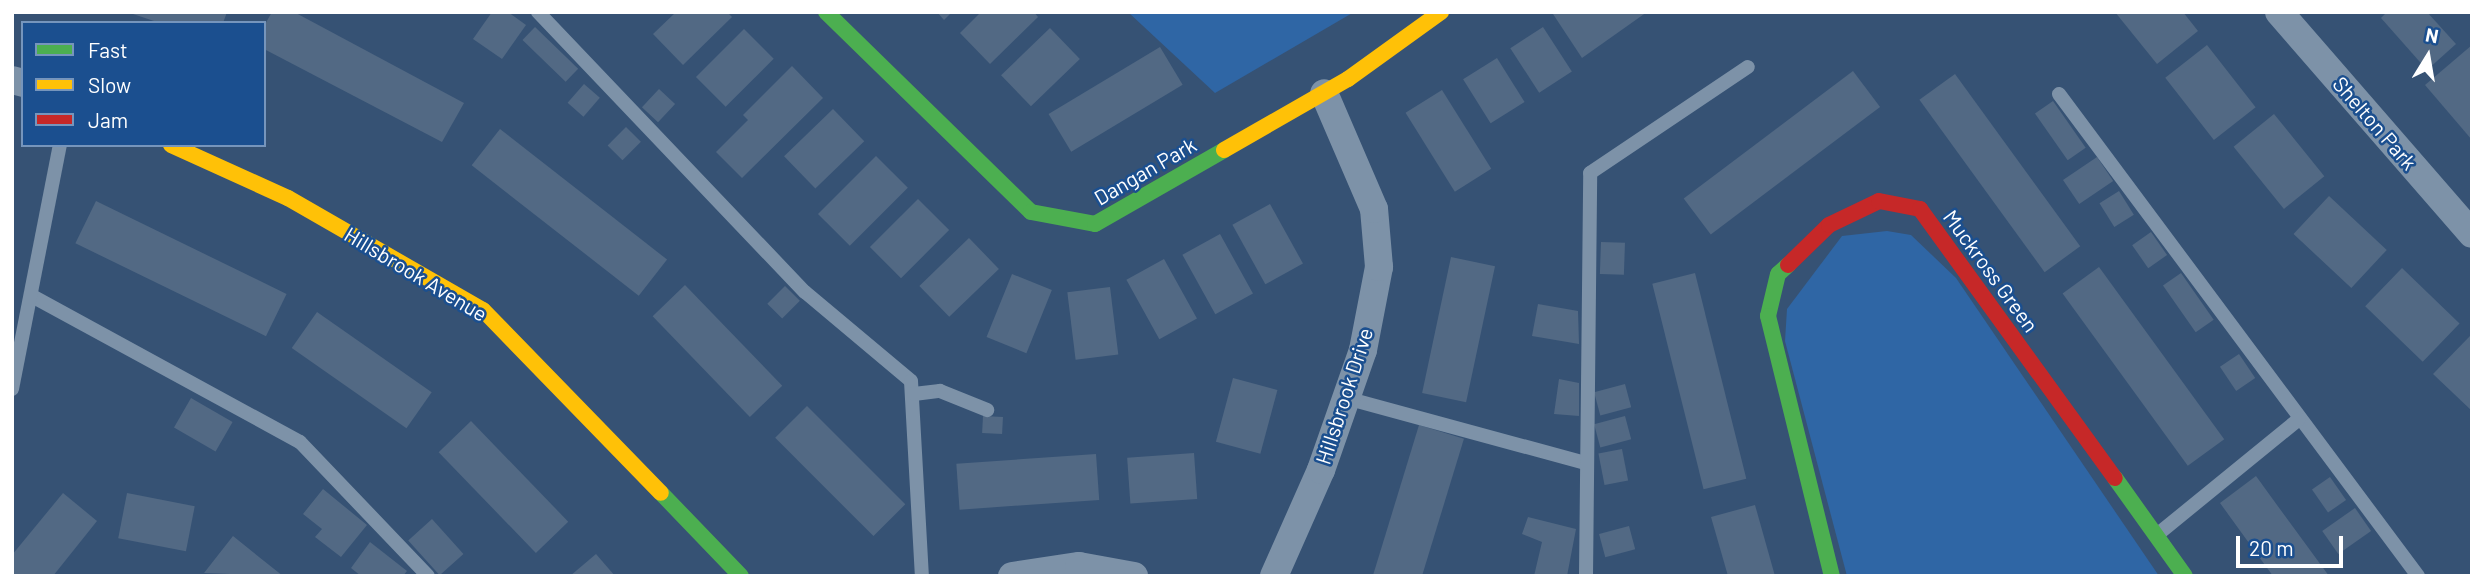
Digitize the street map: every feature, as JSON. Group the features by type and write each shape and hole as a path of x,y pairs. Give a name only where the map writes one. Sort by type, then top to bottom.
{"street":[{"name":"Dangan Park","path":"826,12 1031,212 1094,224 1324,93 1441,12"},
{"name":"Shelton Park","path":"2279,12 2472,234"},
{"name":"Hillsbrook Drive","path":"1274,576 1321,470 1363,350 1379,267 1374,209 1324,93"},
{"name":"Hillsbrook Avenue","path":"175,147 288,198 483,310 741,576"},
{"name":"Muckross Green","path":"1832,576 1768,316 1778,274 1829,225 1880,201 1920,209 2185,576"},
{"path":"1012,576 1079,566 1134,576"}],"lane":[{"path":"538,12 805,292 911,381 914,394 922,576"},
{"path":"1586,576 1590,173 1748,67"},
{"path":"2059,94 2418,576"},
{"path":"12,389 60,147"},
{"path":"32,296 300,442 428,576"},
{"path":"914,394 940,391 987,411"},
{"path":"1346,398 1586,463"},
{"path":"2157,535 2299,419"}],"shaded area":[{"path":"1128,12 1354,12 1215,93"},
{"path":"1887,231 1911,235 1956,278 2159,576 1847,576 1785,341 1787,309 1842,236"}],"building":[{"path":"227,12 224,21 154,21 130,13"},
{"path":"272,12 294,12 464,103 442,142 266,50 266,22"},
{"path":"492,12 508,12 526,25 502,59 473,39"},
{"path":"676,12 727,12 732,17 683,65 653,34"},
{"path":"937,12 952,12 944,20"},
{"path":"981,12 1034,12 1038,17 990,64 960,33"},
{"path":"1555,12 1647,12 1582,58 1553,14"},
{"path":"2115,12 2183,12 2198,31 2157,64"},
{"path":"2387,12 2427,12 2456,44 2427,70 2381,18"},
{"path":"535,27 578,69 566,82 522,40"},
{"path":"1543,27 1572,71 1539,93 1510,48"},
{"path":"1050,28 1080,59 1031,106 1001,75"},
{"path":"744,29 774,59 726,107 696,77"},
{"path":"2207,45 2256,107 2214,140 2165,78"},
{"path":"2472,45 2472,140 2425,85"},
{"path":"1160,47 1183,85 1071,152 1049,114"},
{"path":"1497,58 1525,102 1491,123 1463,79"},
{"path":"792,66 823,98 742,178 716,152 748,120 743,115"},
{"path":"1853,71 1880,107 1711,235 1684,199"},
{"path":"1955,74 2080,246 2045,272 1919,100"},
{"path":"584,84 600,98 583,117 568,103"},
{"path":"659,89 675,104 658,122 642,107"},
{"path":"1442,90 1491,169 1455,192 1406,113"},
{"path":"2053,101 2086,148 2068,160 2035,114"},
{"path":"833,109 864,141 815,189 784,156"},
{"path":"2274,114 2324,176 2284,209 2234,147"},
{"path":"626,127 641,142 622,160 608,145"},
{"path":"500,129 667,260 639,296 472,165"},
{"path":"876,156 908,188 850,246 818,214"},
{"path":"2097,157 2113,181 2079,204 2063,180"},
{"path":"2119,191 2134,215 2114,227 2099,203"},
{"path":"2329,196 2387,250 2351,288 2294,234"},
{"path":"918,199 949,230 901,278 870,247"},
{"path":"96,201 287,294 266,336 75,243"},
{"path":"1270,204 1303,263 1265,284 1232,225"},
{"path":"2151,232 2167,255 2148,268 2132,245"},
{"path":"1220,234 1253,293 1215,314 1182,255"},
{"path":"969,238 999,269 949,317 919,286"},
{"path":"1601,242 1625,243 1624,275 1600,274"},
{"path":"1451,257 1495,266 1466,402 1422,393"},
{"path":"1164,259 1197,318 1159,339 1126,280"},
{"path":"2099,267 2224,439 2188,466 2063,293"},
{"path":"2402,268 2460,324 2423,362 2365,306"},
{"path":"1695,273 1746,479 1704,489 1652,284"},
{"path":"2181,273 2214,320 2196,332 2163,286"},
{"path":"1012,274 1052,290 1026,353 987,337"},
{"path":"685,285 782,386 750,417 653,316"},
{"path":"785,286 800,301 782,319 767,304"},
{"path":"1110,287 1118,354 1076,360 1067,292"},
{"path":"1538,304 1578,311 1579,344 1532,336"},
{"path":"317,312 432,392 406,428 292,348"},
{"path":"2470,336 2472,338 2472,411 2433,374"},
{"path":"2239,354 2255,378 2236,391 2220,367"},
{"path":"1233,378 1277,390 1260,454 1216,442"},
{"path":"1559,379 1579,383 1579,416 1554,414"},
{"path":"1625,384 1631,407 1600,415 1594,392"},
{"path":"191,398 233,422 216,451 174,427"},
{"path":"807,406 905,504 873,536 775,438"},
{"path":"983,416 1003,417 1002,434 982,433"},
{"path":"1625,416 1631,439 1600,447 1594,424"},
{"path":"471,421 568,522 536,553 439,452"},
{"path":"1419,425 1464,439 1422,576 1373,576"},
{"path":"1622,449 1628,480 1605,485 1598,454"},
{"path":"1194,453 1197,499 1130,504 1127,458"},
{"path":"1096,454 1099,500 960,510 956,464"},
{"path":"2256,476 2329,576 2273,576 2262,561 2220,503"},
{"path":"2330,477 2346,500 2328,513 2312,490"},
{"path":"323,489 367,525 341,557 315,537 322,529 303,514"},
{"path":"63,493 97,521 53,576 12,576 12,555"},
{"path":"127,493 195,506 186,551 118,538"},
{"path":"1755,505 1775,576 1728,576 1711,517"},
{"path":"2355,508 2371,531 2338,554 2322,531"},
{"path":"1528,517 1576,529 1567,576 1534,576 1542,542 1522,534"},
{"path":"432,519 463,554 440,575 408,540"},
{"path":"1629,526 1635,549 1605,557 1599,534"},
{"path":"233,536 259,557 283,576 204,573"},
{"path":"370,542 407,571 403,576 361,576 351,568"},
{"path":"596,554 615,576 570,576"}],"traffic: fast":[{"path":"826,12 1031,212 1095,224 1224,150"},
{"path":"1788,265 1778,274 1768,316 1832,576"},
{"path":"2115,478 2185,576"},
{"path":"661,493 741,576"}],"traffic: slow":[{"path":"1224,150 1348,79 1441,12"},
{"path":"175,147 288,198 483,310 661,493"}],"traffic: jam":[{"path":"1788,265 1829,225 1879,201 1920,209 2115,478"}]}
